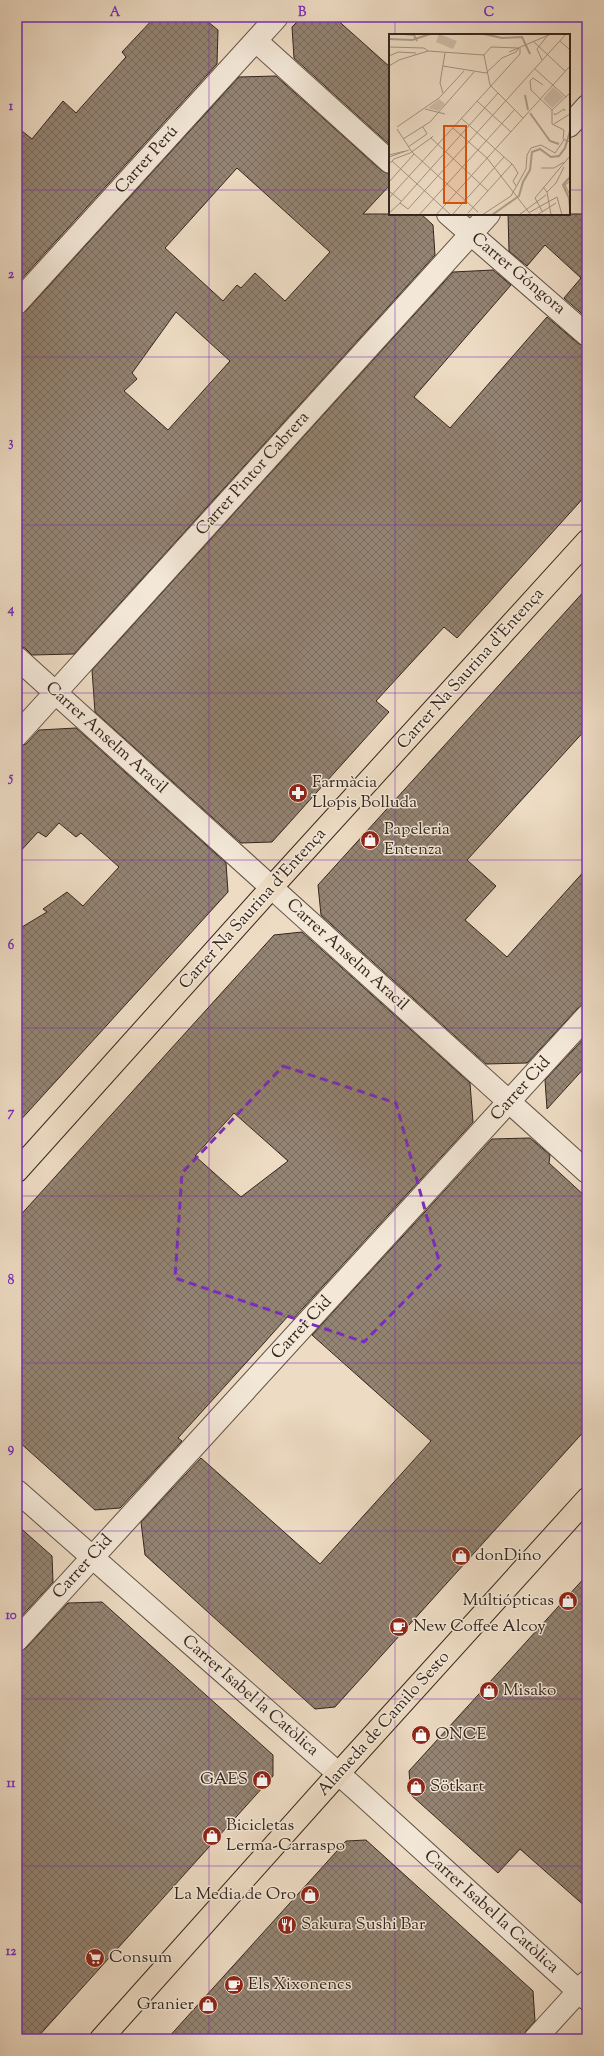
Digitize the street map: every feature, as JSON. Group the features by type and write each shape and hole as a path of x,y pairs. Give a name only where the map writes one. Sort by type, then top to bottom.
{"main road":[{"name":"Carrer Na Saurina d'Entença","path":"17,1171 272,887 587,541"},
{"name":"Alameda de Camilo Sesto","path":"101,2039 338,1774 587,1500"}],"street":[{"name":"Carrer Perú","path":"17,303 277,17"},
{"path":"256,40 389,161"},
{"path":"570,125 587,106"},
{"name":"Carrer Góngora","path":"449,215 587,334"},
{"name":"Carrer Pintor Cabrera","path":"17,735 488,215"},
{"name":"Carrer Anselm Aracil","path":"17,658 587,1172"},
{"name":"Carrer Cid","path":"17,1640 587,1016"},
{"name":"Carrer Isabel la Catòlica","path":"17,1491 91,1558 584,1991"},
{"path":"535,2039 584,1991"}],"highlighted area":[{"path":"283,1066 396,1103 440,1265 364,1342 175,1278 182,1173"}],"building":[{"path":"155,17 202,17 218,30 217,64 17,284 17,127 32,139 63,101 76,113 126,57 122,52"},
{"path":"302,17 334,17 389,66 389,144 294,58 292,27"},
{"path":"276,76 382,171 389,174 389,186 363,214 422,215 433,225 435,255 74,654 32,655 25,648 17,646 17,315 26,311 239,77","holes":["237,168 330,252 285,301 255,273 241,288 237,285 223,301 165,248","176,312 230,361 168,430 124,391 137,379 132,373"]},
{"path":"587,214 587,318 564,298 581,278 545,245 527,266 509,251 508,215"},
{"path":"493,270 511,285 414,397 450,428 547,317 579,344 587,347 587,494 457,638 444,627 376,701 389,712 272,842 241,843 95,712 92,670 453,272"},
{"path":"587,588 587,728 467,860 496,886 465,920 507,957 587,868 587,1004 578,1008 527,1063 486,1064 321,915 318,885"},
{"path":"76,728 226,863 228,892 17,1124 17,930 47,912 43,909 67,892 83,906 119,867 81,833 76,837 59,823 46,837 38,832 17,855 17,747 26,744 39,730"},
{"path":"302,932 470,1083 473,1122 293,1319 289,1315 178,1438 182,1441 120,1508 95,1510 17,1440 17,1219 274,935","holes":["234,1113 288,1161 241,1197 195,1156"]},
{"path":"587,1035 587,1065 547,1109 545,1080"},
{"path":"530,1138 550,1155 549,1163 587,1198 587,1428 335,1707 315,1709 145,1555 141,1522 201,1458 320,1564 431,1441 312,1335 492,1139"},
{"path":"17,1525 52,1556 53,1582 17,1621"},
{"path":"587,1575 587,1908 520,1849 498,1873 411,1795 409,1771"},
{"path":"102,1602 273,1755 273,1776 36,2039 17,2039 17,1652 26,1648 68,1603"},
{"path":"366,1840 533,1991 535,2021 526,2031 523,2039 167,2039 346,1841"}],"place":[{"name":"Farmàcia Llopis Bolluda","path":"298,793"},
{"name":"Papeleria Entenza","path":"370,840"},
{"name":"donDino","path":"461,1556"},
{"name":"Multiópticas","path":"568,1601"},
{"name":"New Coffee Alcoy","path":"399,1627"},
{"name":"Misako","path":"489,1691"},
{"name":"ONCE","path":"421,1735"},
{"name":"GAES","path":"262,1780"},
{"name":"Sötkart","path":"416,1787"},
{"name":"Bicicletas Lerma-Carraspo","path":"212,1836"},
{"name":"La Media de Oro","path":"310,1895"},
{"name":"Sakura Sushi Bar","path":"287,1925"},
{"name":"Consum","path":"95,1958"},
{"name":"Els Xixonencs","path":"234,1985"},
{"name":"Granier","path":"208,2005"}]}
